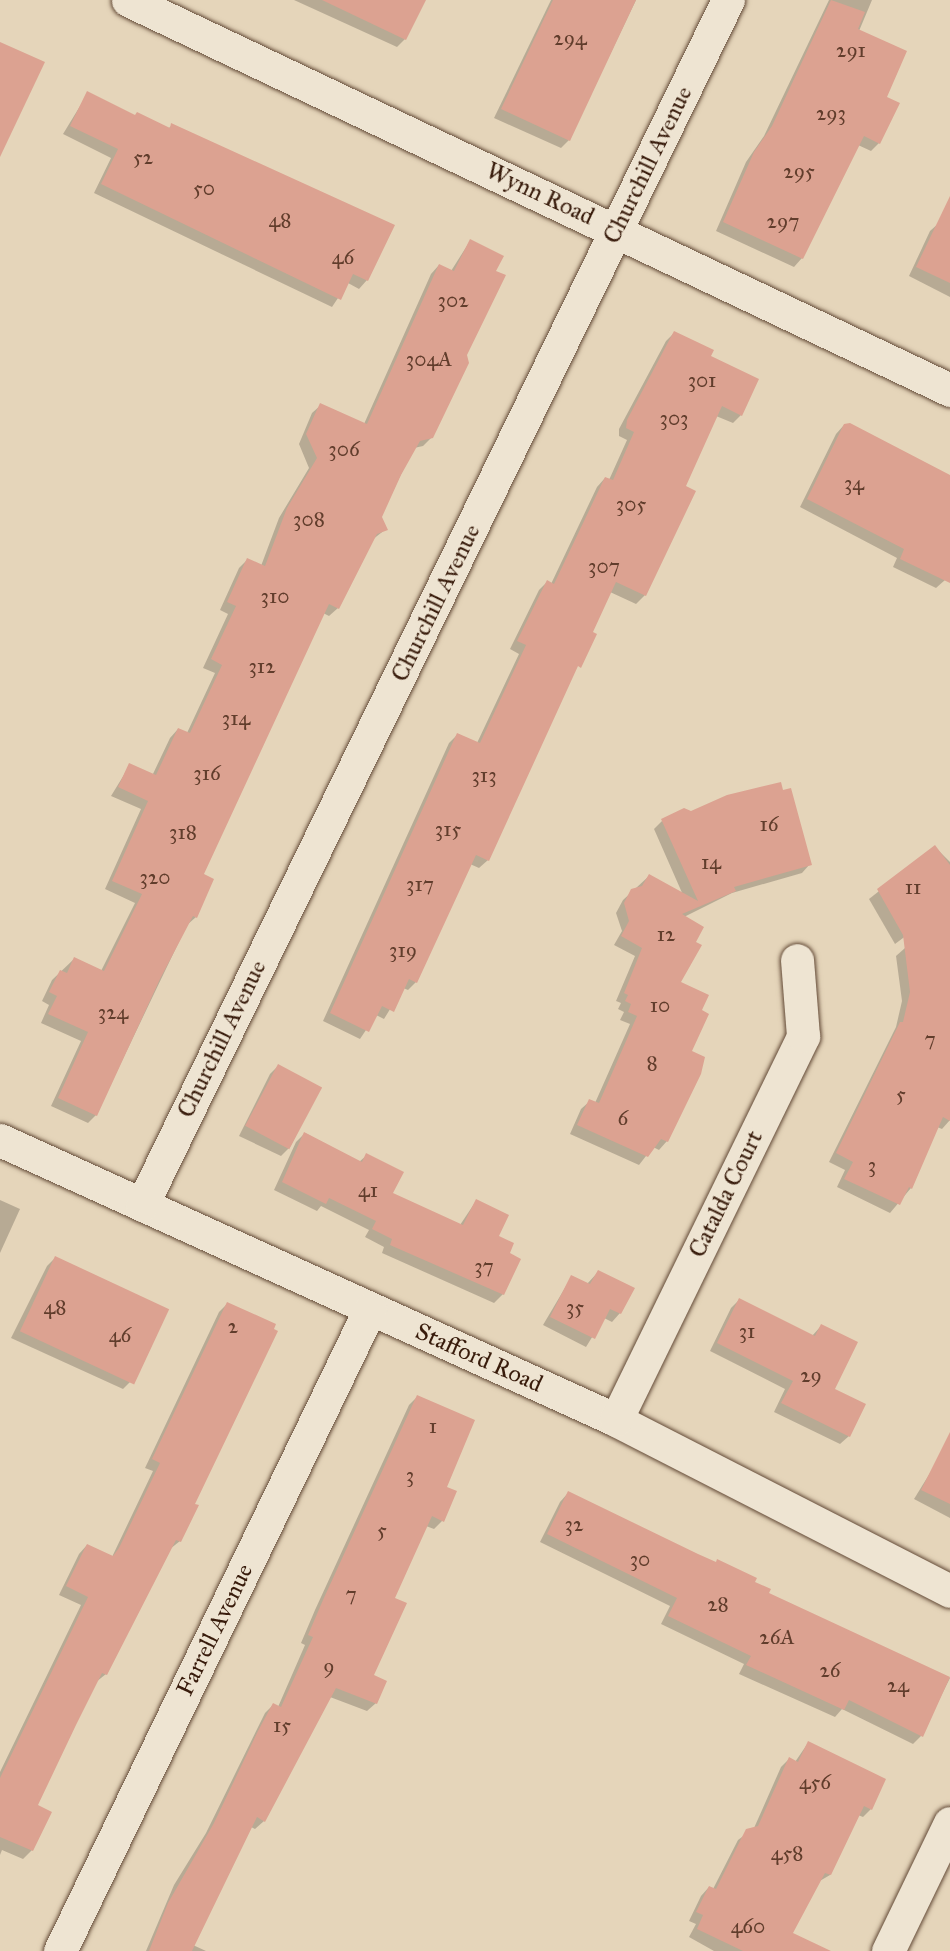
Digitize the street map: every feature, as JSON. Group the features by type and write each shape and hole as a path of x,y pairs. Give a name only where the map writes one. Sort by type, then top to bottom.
{"street":[{"name":"Wynn Road","path":"128,0 950,390"},
{"name":"Churchill Avenue","path":"142,1205 728,0"},
{"name":"Catalda Court","path":"616,1420 803,1036 797,960"},
{"name":"Stafford Road","path":"0,1140 616,1420 950,1591"},
{"name":"Farrell Avenue","path":"60,1951 370,1310"},
{"path":"888,1951 950,1823"}],"building":[{"path":"322,0 426,0 406,40"},
{"path":"553,0 636,0 570,141 501,109"},
{"path":"831,0 865,12 858,29 907,51 887,97 900,103 880,144 864,136 803,259 723,222 754,152 772,126"},
{"path":"0,42 45,62 0,157"},
{"path":"87,91 135,115 137,112 170,128 171,123 395,225 368,281 353,274 341,300 101,184 118,149 70,126"},
{"path":"950,196 950,283 916,267"},
{"path":"470,239 504,256 496,271 506,275 467,355 469,363 433,438 420,441 401,475 382,517 388,530 377,534 339,609 329,604 204,874 214,879 197,918 193,916 160,979 97,1116 58,1098 88,1032 48,1014 57,996 49,992 60,970 67,973 74,957 104,971 142,894 112,881 148,801 118,787 129,763 156,775 178,728 190,733 222,665 211,659 236,606 227,602 247,558 265,566 287,508 317,458 306,434 320,403 367,424 439,264 454,271"},
{"path":"674,331 714,350 711,356 759,379 742,416 722,406 686,486 696,491 646,596 616,582 593,632 597,634 581,668 578,666 489,861 476,855 417,983 409,979 394,1012 382,1006 369,1032 330,1013 457,733 480,743 526,645 517,641 547,580 554,584 605,477 613,480 634,432 626,428 627,420"},
{"path":"850,423 950,475 950,583 900,559 904,549 807,499 844,424"},
{"path":"781,782 783,790 791,788 812,865 734,887 736,891 682,914 704,927 696,942 702,945 681,982 709,995 702,1010 709,1014 692,1051 705,1057 701,1074 668,1142 661,1139 648,1157 577,1125 589,1099 599,1103 637,1016 628,1012 631,1004 625,1001 628,995 624,993 642,948 621,936 629,921 624,903 631,889 642,886 649,874 698,901 661,819 684,808 691,811 727,795"},
{"path":"935,845 950,865 950,1121 943,1117 912,1189 909,1187 900,1205 844,1179 853,1162 836,1153 900,1022 903,1022 910,992 903,935 877,889"},
{"path":"278,1064 322,1087 289,1149 245,1126"},
{"path":"304,1132 362,1162 366,1153 404,1172 393,1193 463,1225 476,1199 509,1215 499,1236 514,1243 510,1253 521,1259 504,1295 390,1245 392,1239 372,1229 376,1221 329,1198 326,1204 282,1182"},
{"path":"55,1256 169,1309 134,1384 20,1331"},
{"path":"598,1270 635,1288 621,1314 610,1309 595,1339 550,1317 571,1275 590,1284"},
{"path":"739,1298 815,1336 821,1324 858,1342 835,1389 866,1404 850,1437 781,1403 793,1381 717,1343"},
{"path":"227,1302 276,1324 274,1329 278,1331 195,1504 199,1505 181,1542 176,1540 107,1675 102,1673 38,1805 52,1812 33,1851 0,1837 0,1778 88,1597 66,1586 87,1544 113,1556 119,1548 160,1463 152,1459"},
{"path":"417,1395 475,1420 447,1487 457,1491 444,1522 432,1516 395,1598 407,1603 374,1675 387,1681 377,1704 336,1688 265,1822 257,1817 192,1951 149,1951 168,1903 214,1823 273,1703 281,1707 313,1637 308,1635 323,1600"},
{"path":"950,1432 950,1504 921,1490"},
{"path":"568,1491 698,1554 716,1562 717,1559 757,1578 755,1582 771,1589 769,1593 950,1677 923,1737 849,1700 844,1710 746,1665 751,1656 668,1616 677,1598 547,1534"},
{"path":"808,1741 886,1779 872,1810 864,1806 831,1875 825,1873 793,1933 831,1951 743,1951 697,1929 703,1915 696,1912 709,1886 716,1889 746,1829 758,1826 789,1757 798,1762"}]}
